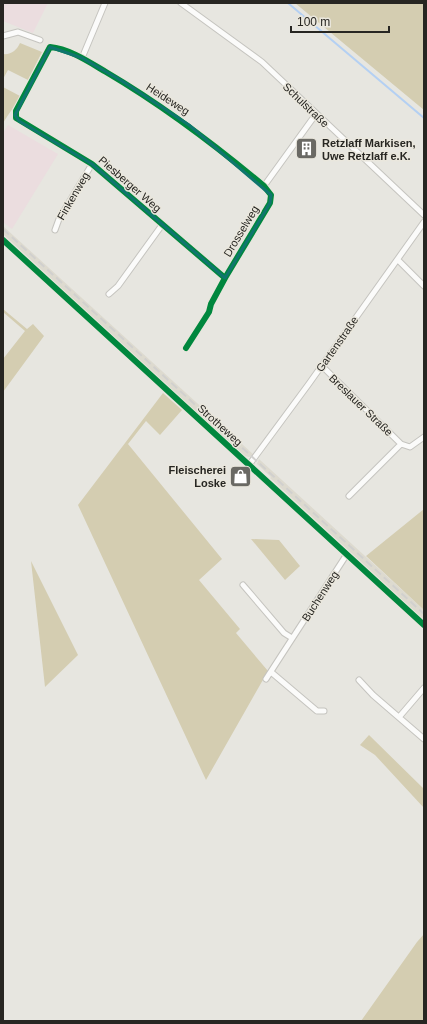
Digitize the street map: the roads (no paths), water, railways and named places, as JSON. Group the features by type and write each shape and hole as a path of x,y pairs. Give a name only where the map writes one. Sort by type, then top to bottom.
{"street":[{"path":"82,58 105,3"},
{"name":"Schulstraße","path":"181,3 262,62 424,215"},
{"path":"3,36 18,32 40,40"},
{"name":"Heideweg","path":"15,115 50,47 82,58 122,81 189,125 264,186"},
{"path":"264,186 316,114"},
{"name":"Piesberger Weg","path":"15,115 19,121 92,164 225,278"},
{"name":"Finkenweg","path":"55,230 59,219 92,164"},
{"name":"Drosselweg","path":"186,348 209,312 210,304 270,203 271,195 264,186"},
{"name":"Gartenstraße","path":"249,465 322,366 424,222"},
{"path":"109,294 118,286 162,225"},
{"name":"Strotheweg","path":"3,240 424,624"},
{"path":"398,260 424,286"},
{"name":"Breslauer Straße","path":"322,366 401,444"},
{"path":"349,496 401,444 410,446 424,437"},
{"name":"Buchenweg","path":"266,679 347,554"},
{"path":"243,585 284,633 292,638"},
{"path":"271,672 317,711 324,711"},
{"path":"359,680 373,695 400,716 424,739"},
{"path":"400,716 424,688"}],"waterway":[{"path":"288,3 424,118"}],"railway":[{"path":"3,229 424,614"}],"place":[{"name":"Retzlaff Markisen, Uwe Retzlaff e.K.","path":"307,149"},
{"name":"Fleischerei Loske","path":"241,476"}]}
